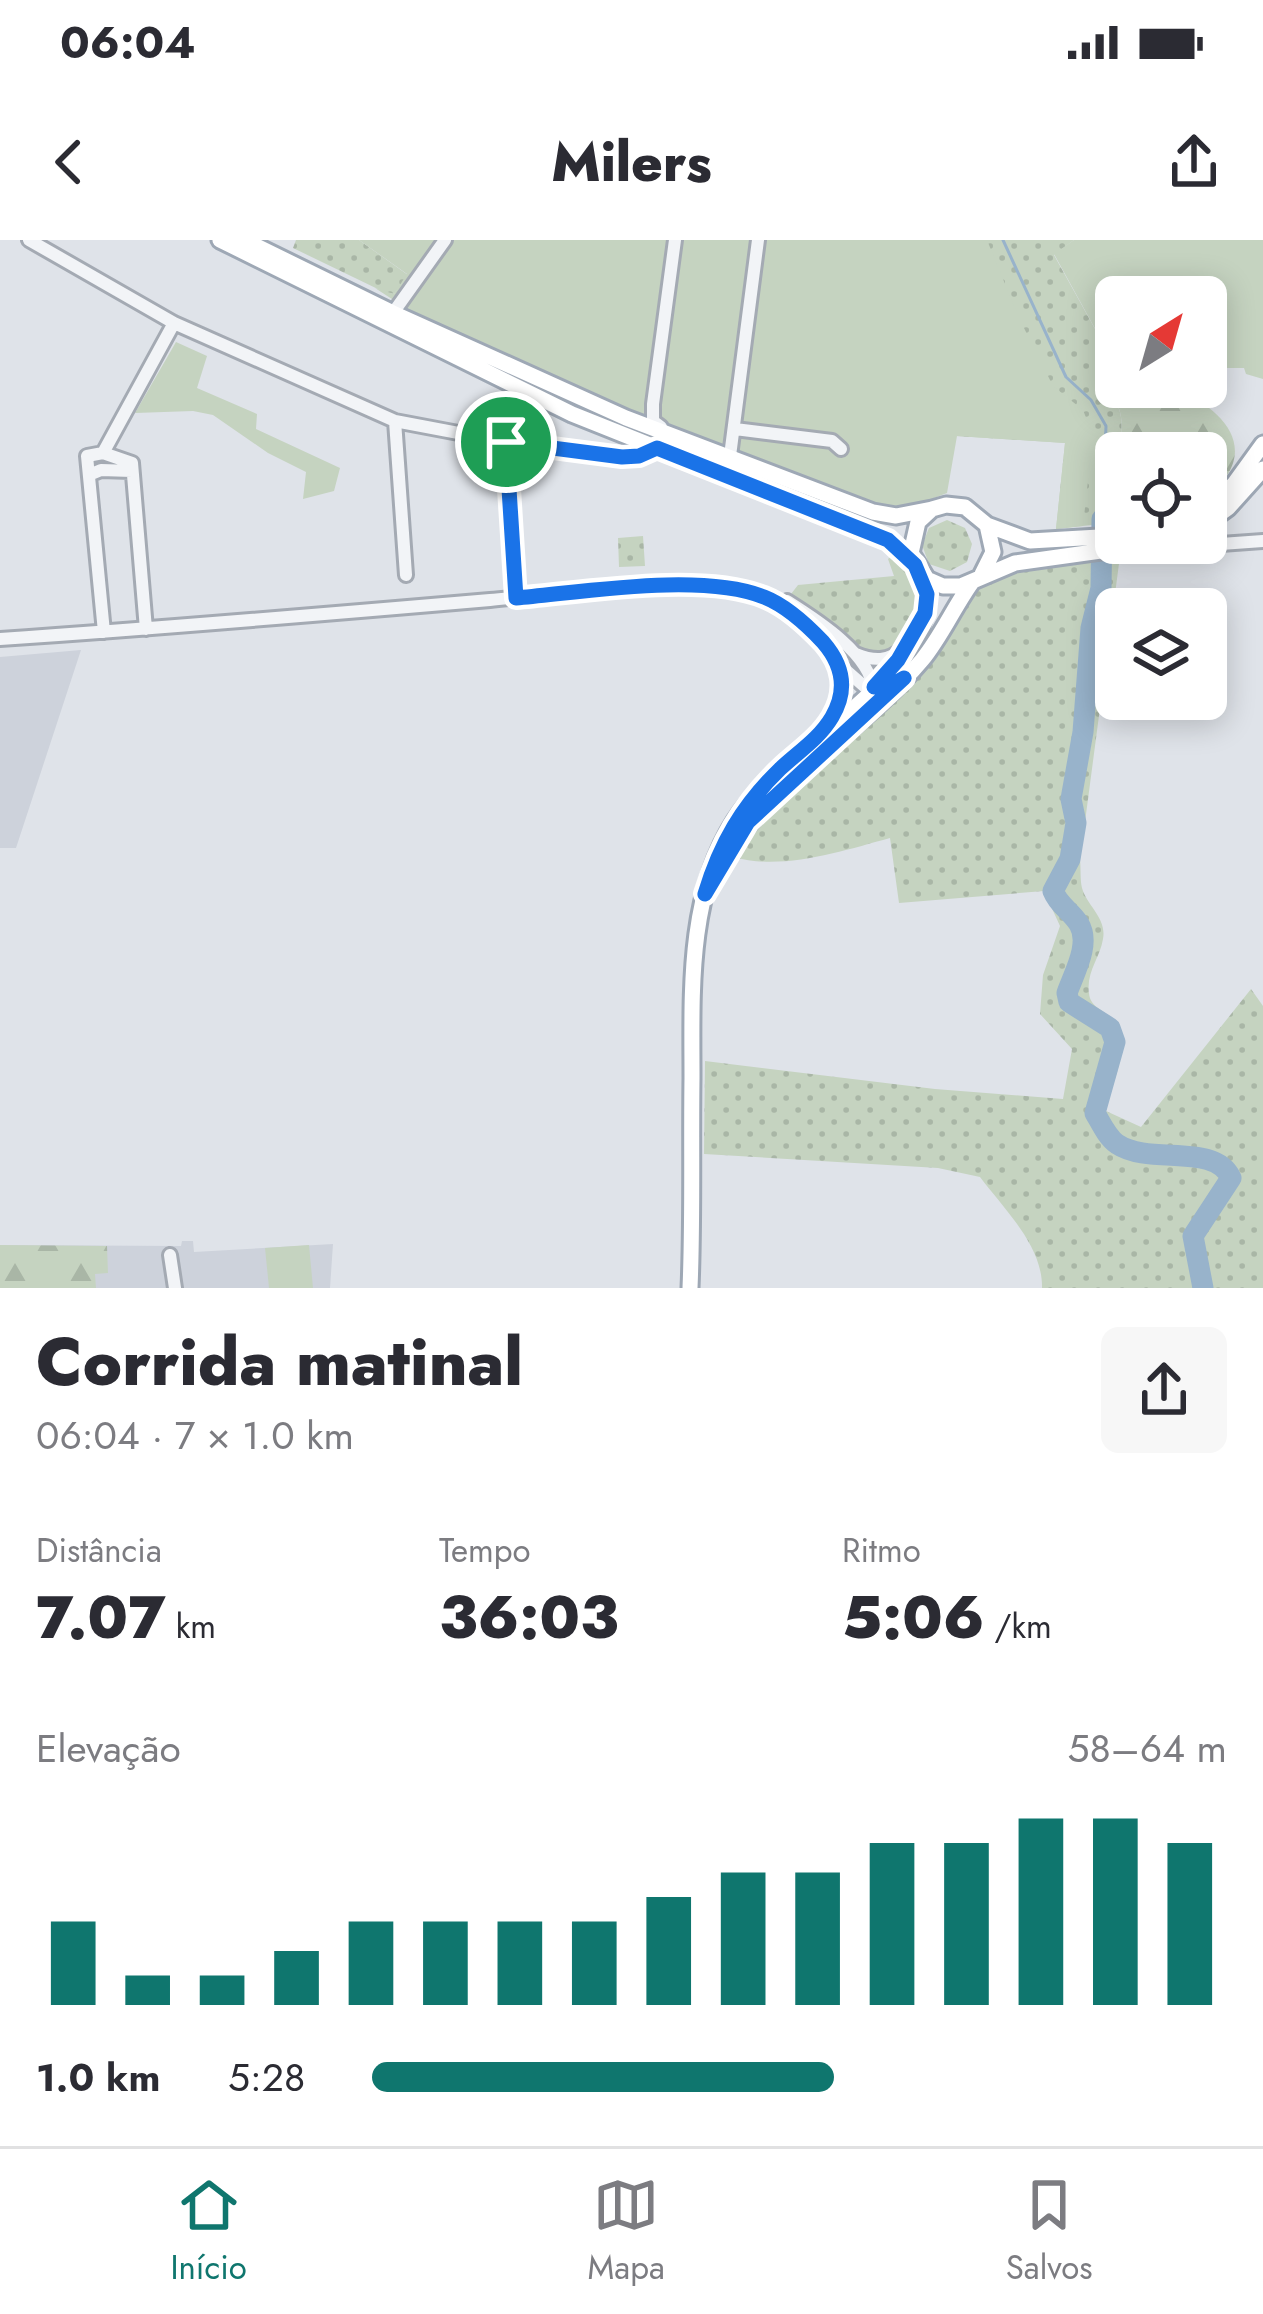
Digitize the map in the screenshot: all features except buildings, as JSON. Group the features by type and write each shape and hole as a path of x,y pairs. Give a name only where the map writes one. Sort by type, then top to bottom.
{"main road":[{"path":"220,240 632,448 657,448 888,540 943,586 1015,563 1095,546"},
{"path":"244,240 393,313 631,417 873,512 913,515 952,505 965,507 987,525 1030,541 1084,547"},
{"path":"1227,491 1263,444"},
{"path":"1227,509 1263,469"},
{"path":"690,1288 694,949 718,852 736,819 782,767 874,687 912,639 925,613 927,594 911,553 912,533 932,509"},
{"path":"705,894 748,822 869,713 932,646 993,552 987,525"}],"street":[{"path":"29,240 174,323 395,421 506,442 632,448"},
{"path":"393,313 445,240"},
{"path":"667,432 653,421 653,404 675,240"},
{"path":"730,456 758,240"},
{"path":"103,453 174,323"},
{"path":"631,417 644,417 653,404"},
{"path":"395,421 406,575"},
{"path":"735,429 832,441 841,449"},
{"path":"506,442 516,598"},
{"path":"104,632 87,456 103,453 132,467"},
{"path":"89,475 132,467"},
{"path":"132,467 146,628"},
{"path":"1227,541 1263,541"},
{"path":"0,639 721,582 772,593 804,611 851,652 874,687 869,713"},
{"path":"676,586 734,589 766,598 811,629 865,687 890,686 904,678"},
{"path":"851,652 870,660 885,659 912,639"},
{"path":"821,734 842,697 840,664"},
{"path":"170,1255 175,1288"}],"shaded area":[{"path":"81,650 16,848 0,848 0,657"},
{"path":"182,1241 193,1241 194,1252 333,1244 330,1288 0,1288 0,1245 181,1246"}],"green space":[{"path":"296,240 359,240 408,275 394,294 384,292 293,248"},
{"path":"359,240 987,240 1053,386 1083,410 1093,435 1083,526 1056,529 1065,443 957,436 947,493 911,507 885,507 664,426 415,314 375,288 394,294 407,274"},
{"path":"941,240 1074,240 1054,255 1095,329 1095,408 1119,408 1122,421 1121,432 1095,432 1095,525 1056,529 1065,443 956,436"},
{"path":"1074,240 1263,240 1263,379 1246,374 1244,368 1227,368 1227,276 1095,276 1095,329 1054,254"},
{"path":"176,342 207,356 197,388 257,414 256,429 340,468 334,491 303,499 306,472 268,453 213,415 135,413"},
{"path":"1118,408 1209,408 1231,434 1232,465 1227,474 1227,432 1122,432"},
{"path":"947,520 965,528 972,544 967,562 950,571 929,564 922,545 929,528"},
{"path":"643,536 645,566 619,567 618,538"},
{"path":"895,553 912,577 917,603 909,627 888,650 863,650 791,594 798,585 894,576 888,559"},
{"path":"1095,559 1095,564 1119,564 1116,588 1095,588 1098,720 1080,860 1082,888 1103,932 1090,978 1090,998 1113,1020 1121,1042 1106,1111 1141,1127 1251,989 1263,1006 1263,1288 1042,1288 1029,1243 980,1177 938,1168 704,1154 705,1061 1063,1099 1072,1049 1040,1014 1043,975 1060,926 1044,891 899,903 890,838 792,861 733,857 756,825 920,675 978,588 1011,571"},
{"path":"0,1245 107,1246 108,1273 95,1274 96,1288 0,1288"},
{"path":"309,1245 313,1288 269,1288 265,1248"}],"waterway":[{"path":"1003,240 1066,377 1091,400 1106,432"},
{"path":"1101,564 1071,799 1076,823 1070,859 1053,891 1082,932 1080,958 1067,993 1069,1002 1110,1028 1115,1042 1095,1113 1110,1138 1146,1154 1211,1161 1231,1178 1193,1236 1203,1288"}],"route":[{"path":"506,442 622,457 657,448 888,540 919,570 927,594 925,613 898,660 874,687 890,686 904,678 748,822 705,894 718,852 736,819 782,767 821,734 834,714 842,697 840,664 811,629 789,612 766,598 734,589 676,586 516,598 506,442"}]}
